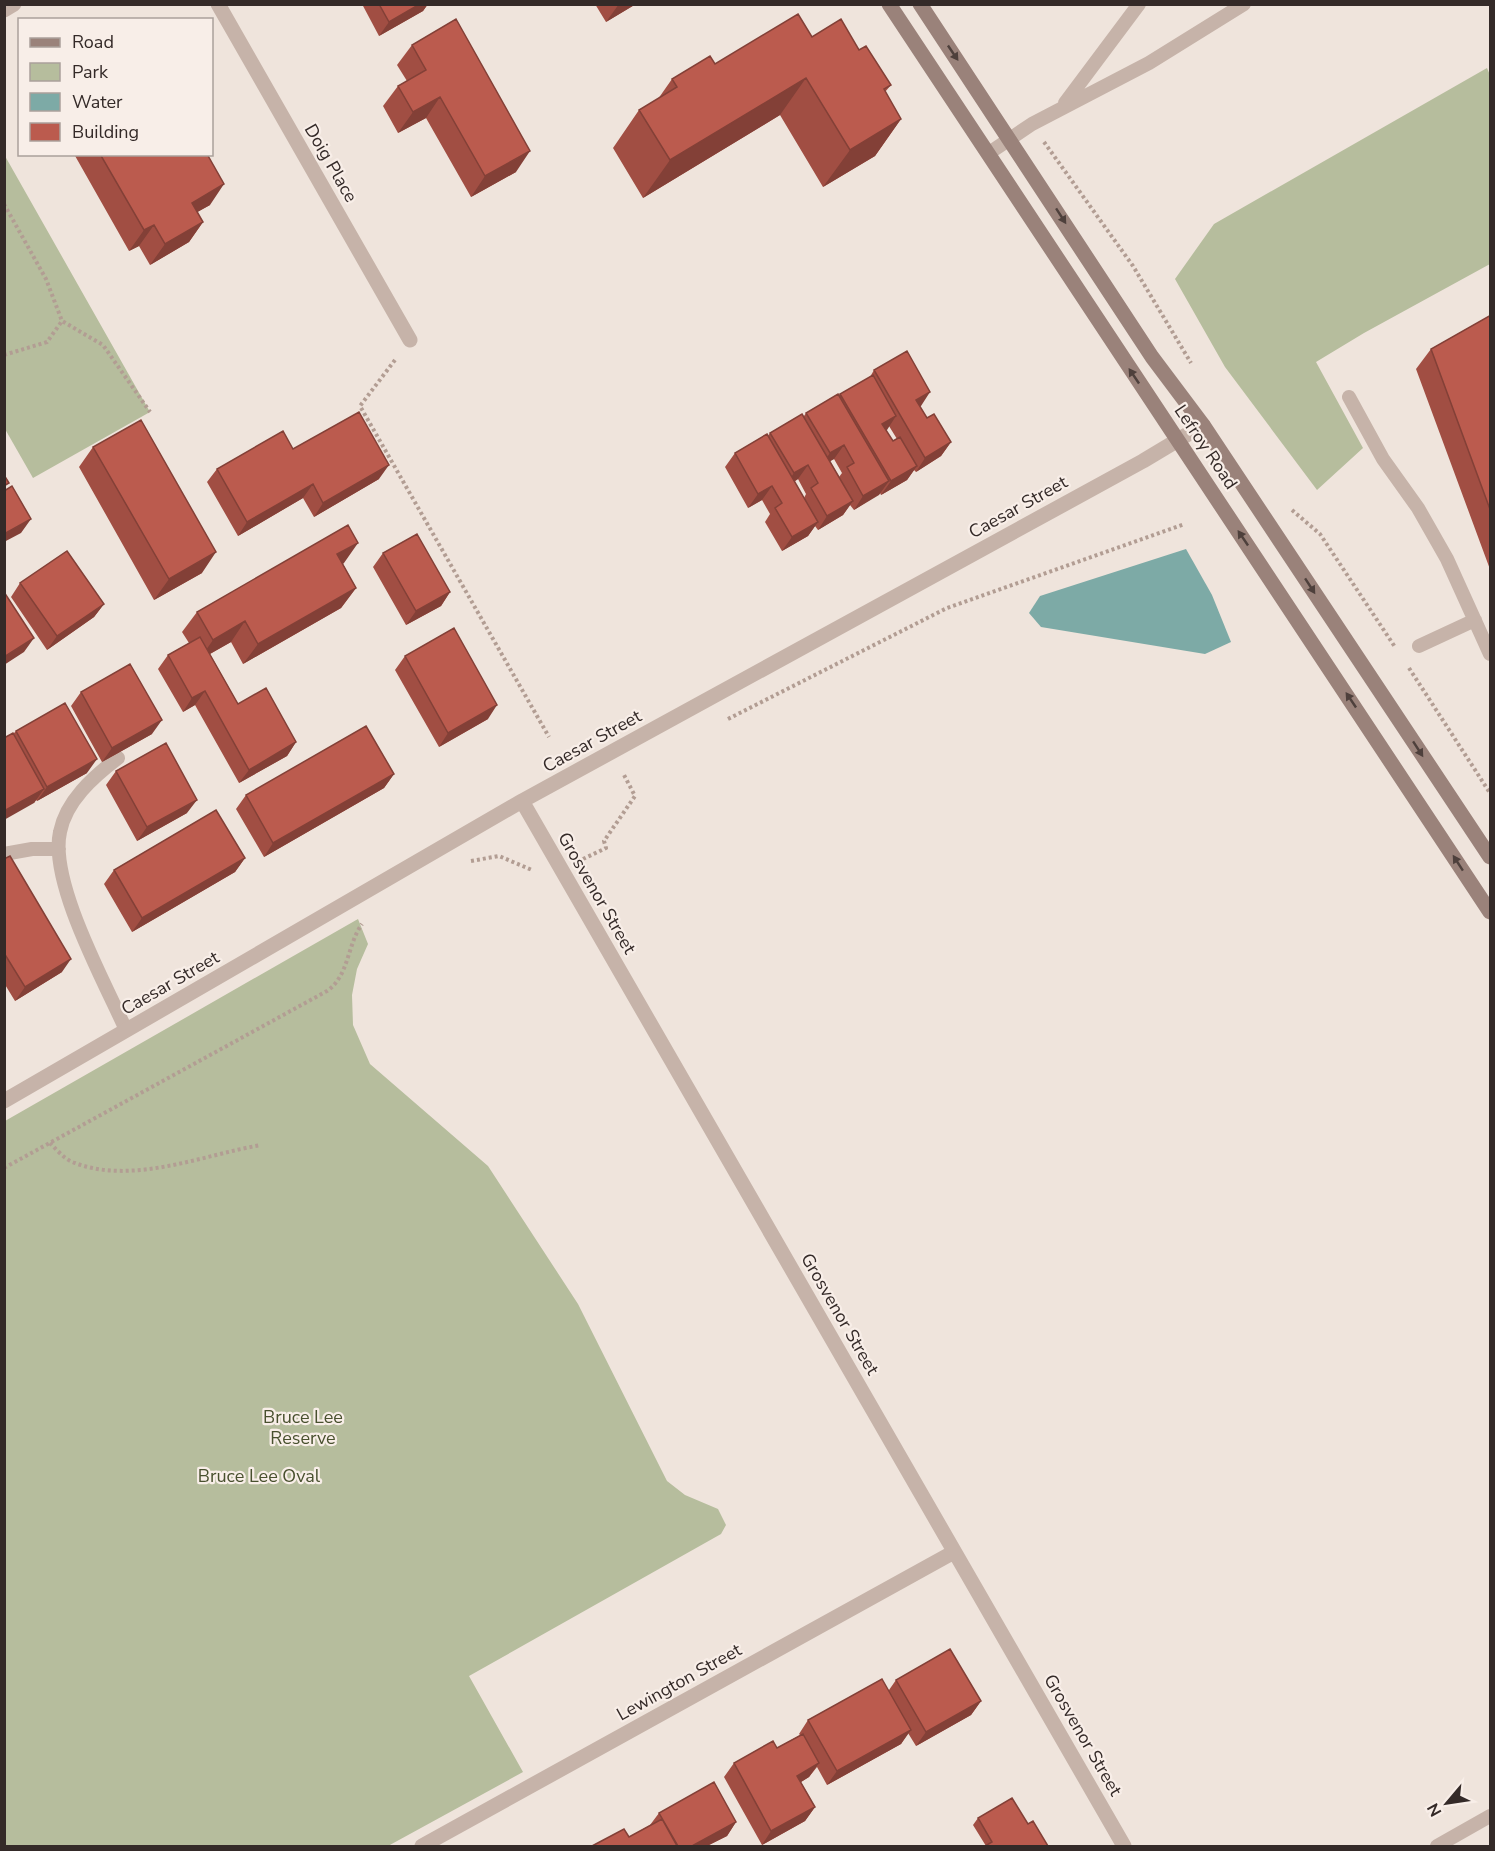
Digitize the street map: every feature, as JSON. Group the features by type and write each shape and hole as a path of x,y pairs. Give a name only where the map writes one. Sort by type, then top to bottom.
{"street":[{"path":"4,10 14,4"},
{"name":"Doig Place","path":"218,4 410,340"},
{"name":"Lefroy Road","path":"889,4 1491,912"},
{"name":"Lefroy Road","path":"920,4 1011,139 1152,357 1203,425 1491,857"},
{"name":"Caesar Street","path":"4,1101 522,801 1179,441 1203,425"},
{"name":"Grosvenor Street","path":"522,801 1124,1846"},
{"name":"Lewington Street","path":"422,1846 954,1552"}],"lane":[{"path":"1062,107 1139,4"},
{"path":"989,153 1032,124 1149,63 1244,4"},
{"path":"1349,398 1383,459 1418,508 1440,546 1491,654"},
{"path":"1419,646 1475,620"},
{"path":"118,758 99,773 73,801 60,832 59,864 70,904 126,1030"},
{"path":"4,854 32,849 59,849"},
{"path":"1437,1846 1491,1816"}],"path":[{"path":"1032,124 1133,266 1196,371"},
{"path":"4,204 46,279 62,321 103,345 150,412"},
{"path":"4,355 46,342 62,321"},
{"path":"410,340 360,406 549,737"},
{"path":"1288,507 1320,534 1398,652"},
{"path":"723,722 947,608 1185,524"},
{"path":"1405,662 1491,793"},
{"path":"466,862 499,856 528,867 543,879 606,848 604,841 635,796 622,773 632,768"},
{"path":"4,1168 327,991 340,979 353,939 365,920"},
{"path":"50,1143 74,1163 116,1171 147,1170 261,1144"}],"green space":[{"path":"1487,68 1490,75 1490,264 1316,362 1363,448 1317,490 1225,367 1175,279 1214,224"},
{"path":"5,156 150,412 33,478 5,429"},
{"name":"Bruce Lee Reserve","path":"358,919 368,944 357,969 352,995 353,1025 370,1064 488,1166 578,1304 667,1481 685,1495 718,1509 726,1525 721,1534 469,1676 523,1772 388,1846 5,1846 5,1121"}],"water":[{"path":"1186,549 1212,595 1231,642 1205,654 1041,627 1029,613 1040,596"}],"building":[{"path":"379,4 420,4 389,22"},
{"path":"798,14 812,37 841,19 859,50 866,46 891,85 884,89 901,119 850,150 806,78 670,160 639,110 677,87 672,79 710,56 715,64"},
{"path":"456,19 530,151 485,176 440,97 413,112 398,86 426,70 412,45"},
{"path":"101,156 208,156 224,184 192,203 203,222 165,244 154,225 144,230"},
{"path":"1491,315 1491,512 1431,349"},
{"path":"907,351 930,392 916,400 927,418 934,414 951,442 925,458 874,370"},
{"path":"873,375 896,416 882,424 893,441 900,437 917,466 891,481 840,394"},
{"path":"838,394 889,481 863,496 847,467 854,463 844,445 830,453 806,413"},
{"path":"359,412 389,465 323,503 313,484 247,522 217,469 283,431 293,449"},
{"path":"802,414 853,501 827,516 811,488 818,483 808,465 794,473 770,433"},
{"path":"141,420 216,552 169,579 93,447"},
{"path":"767,434 818,522 792,537 775,508 782,503 772,486 758,494 735,453"},
{"path":"4,475 9,483 4,486"},
{"path":"12,486 31,519 4,534 4,491"},
{"path":"348,525 358,543 337,554 356,588 258,644 245,621 213,640 197,612"},
{"path":"417,534 450,592 416,611 383,553"},
{"path":"67,551 104,604 57,636 20,583"},
{"path":"4,592 34,638 4,657"},
{"path":"454,628 497,705 448,733 405,656"},
{"path":"200,637 238,704 266,688 296,742 249,770 205,691 192,698 168,655"},
{"path":"130,664 162,720 112,748 81,692"},
{"path":"65,703 97,759 47,787 16,731"},
{"path":"366,726 394,774 273,843 246,795"},
{"path":"13,733 44,789 4,811 4,738"},
{"path":"166,743 197,800 147,827 116,771"},
{"path":"216,810 245,858 142,918 114,870"},
{"path":"10,856 71,959 25,987 4,953 4,859"},
{"path":"950,1649 981,1701 926,1732 896,1680"},
{"path":"882,1679 911,1730 837,1771 808,1720"},
{"path":"803,1734 819,1763 797,1776 815,1807 771,1831 734,1763 773,1741 777,1748"},
{"path":"714,1782 736,1822 692,1846 678,1846 659,1813"},
{"path":"1012,1798 1028,1824 1033,1821 1048,1846 985,1846 992,1842 978,1818"},
{"path":"662,1819 677,1846 592,1846 624,1829 629,1837"}],"park label":[{"name":"Bruce Lee Oval","path":"259,1476"}]}
